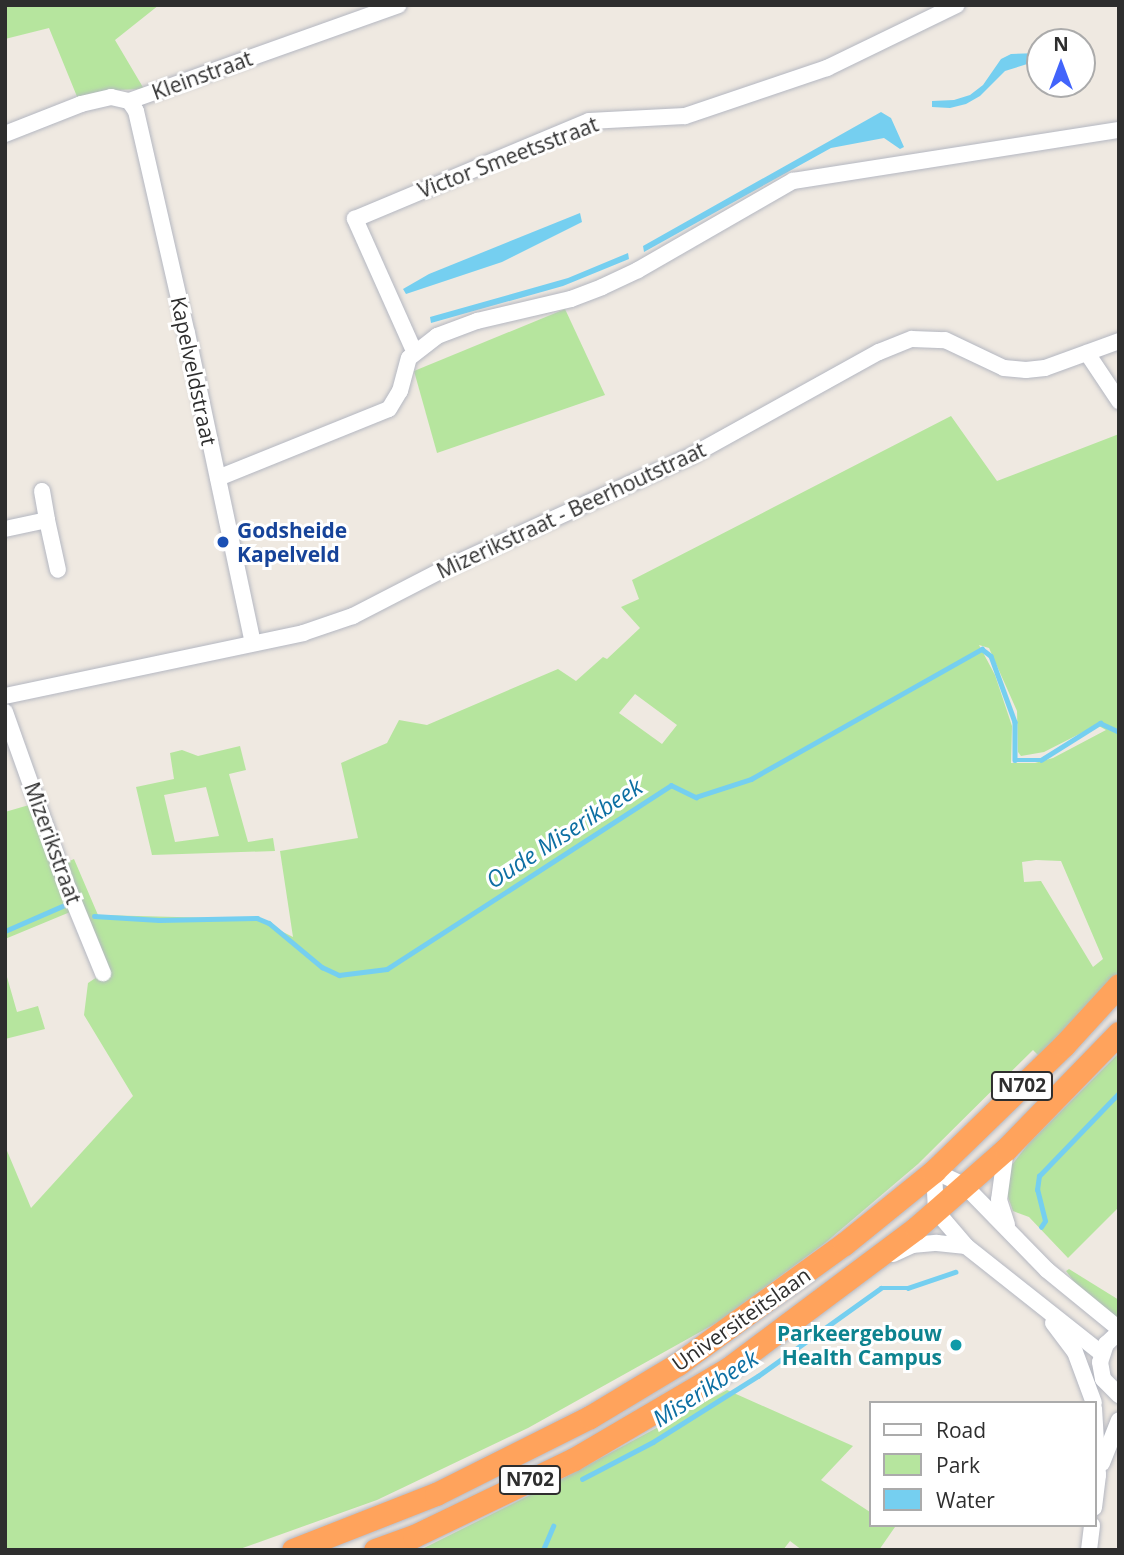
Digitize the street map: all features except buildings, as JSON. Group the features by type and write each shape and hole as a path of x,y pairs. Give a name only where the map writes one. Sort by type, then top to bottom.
{"highway":[{"name":"Universiteitslaan","path":"293,1550 436,1494 590,1417 678,1364 763,1305 934,1171 1063,1045 1119,985"},
{"name":"Universiteitslaan","path":"374,1550 414,1536 574,1459 729,1368 872,1264 936,1211 1006,1149 1119,1033"}],"street":[{"name":"Kleinstraat","path":"5,134 81,104 111,97 129,101 398,5"},
{"name":"Victor Smeetsstraat","path":"414,351 355,219 589,121 685,116 827,68 957,5"},
{"name":"Kapelveldstraat","path":"129,101 138,121 253,643"},
{"path":"218,478 389,409 400,391 406,366 414,351 437,336 458,327 571,299 602,287 638,270 793,181 1119,130"},
{"name":"Mizerikstraat - Beerhoutstraat","path":"5,696 303,633 353,616 446,568 691,457 898,344 912,339 945,340 1004,368 1026,370 1045,368 1119,341"},
{"path":"1087,353 1119,401"},
{"path":"42,491 58,570"},
{"path":"5,530 47,520"},
{"name":"Mizerikstraat","path":"5,712 64,878 103,973"},
{"path":"1006,1149 999,1192 1007,1228"},
{"path":"1096,1492 1098,1432 1103,1397 1114,1391 1100,1371 1101,1353 1119,1331 1047,1270 964,1185 934,1171 936,1211 966,1246 1101,1353"},
{"path":"872,1264 912,1245 937,1243 966,1246"},
{"path":"1038,1305 1075,1352 1093,1401"},
{"path":"1096,1418 1098,1432"},
{"path":"1098,1475 1119,1420"},
{"path":"1089,1550 1092,1527"}],"green space":[{"path":"5,5 159,5 115,40 144,89 117,90 78,99 49,28 5,39"},
{"path":"565,309 605,395 437,453 414,371"},
{"path":"951,416 997,481 1119,434 1119,972 1039,1056 1033,1050 918,1164 825,1243 718,1322 528,1428 377,1500 237,1550 5,1550 5,1146 31,1208 133,1096 84,1015 88,983 106,971 75,910 5,939 5,812 29,805 65,863 74,859 98,915 257,919 293,937 280,851 358,838 341,763 387,743 399,720 427,725 558,669 576,681 603,657 607,659 640,628 621,607 639,599 632,580","holes":["979,645 989,648 1017,711 1018,752 1021,756 1044,752 1097,725 1106,730 1053,758 1035,763 1011,763 1012,726 995,675","635,694 677,725 662,744 619,713","1061,861 1103,959 1093,967 1041,881 1024,882 1022,862"]},
{"path":"240,746 246,770 229,774 248,842 273,838 275,851 152,855 136,787 174,779 170,753 182,750 198,756","holes":["206,787 219,836 175,842 164,795"]},
{"path":"5,970 17,1012 38,1006 45,1029 5,1039"},
{"path":"1119,1053 1119,1207 1068,1258 1029,1217 1013,1211 1006,1191 1011,1166 1029,1143"},
{"path":"1069,1269 1119,1300 1119,1320 1078,1287 1066,1271"},
{"path":"727,1390 853,1446 821,1480 869,1511 869,1527 895,1527 879,1550 802,1550 790,1541 783,1550 420,1550 560,1480"}],"water":[{"path":"1026,53 1026,64 1005,71 980,96 966,104 950,108 932,107 932,101 954,100 970,95 983,85 1001,59 1011,54"},
{"path":"881,112 891,118 904,147 900,149 884,138 831,148 644,252 643,246"},
{"path":"580,213 582,222 502,262 406,294 403,289 429,274"},
{"path":"628,253 629,259 563,286 431,323 430,317 568,278"}],"waterway":[{"name":"Oude Miserikbeek","path":"94,916 159,920 257,918 269,923 322,967 339,975 387,969 671,785 696,797 751,779 982,649 991,656 1015,722 1015,760 1041,760 1100,723 1119,732"},
{"name":"Oude Miserikbeek","path":"5,931 67,904"},
{"name":"Miserikbeek","path":"1041,1227 1045,1221 1037,1190 1039,1176 1119,1093"},
{"name":"Miserikbeek","path":"582,1479 653,1442 758,1376 881,1288 908,1288 955,1272"},
{"name":"Miserikbeek","path":"543,1550 553,1526"}],"place":[{"name":"Godsheide Kapelveld","path":"223,542"},
{"name":"Parkeergebouw Health Campus","path":"956,1345"}]}
